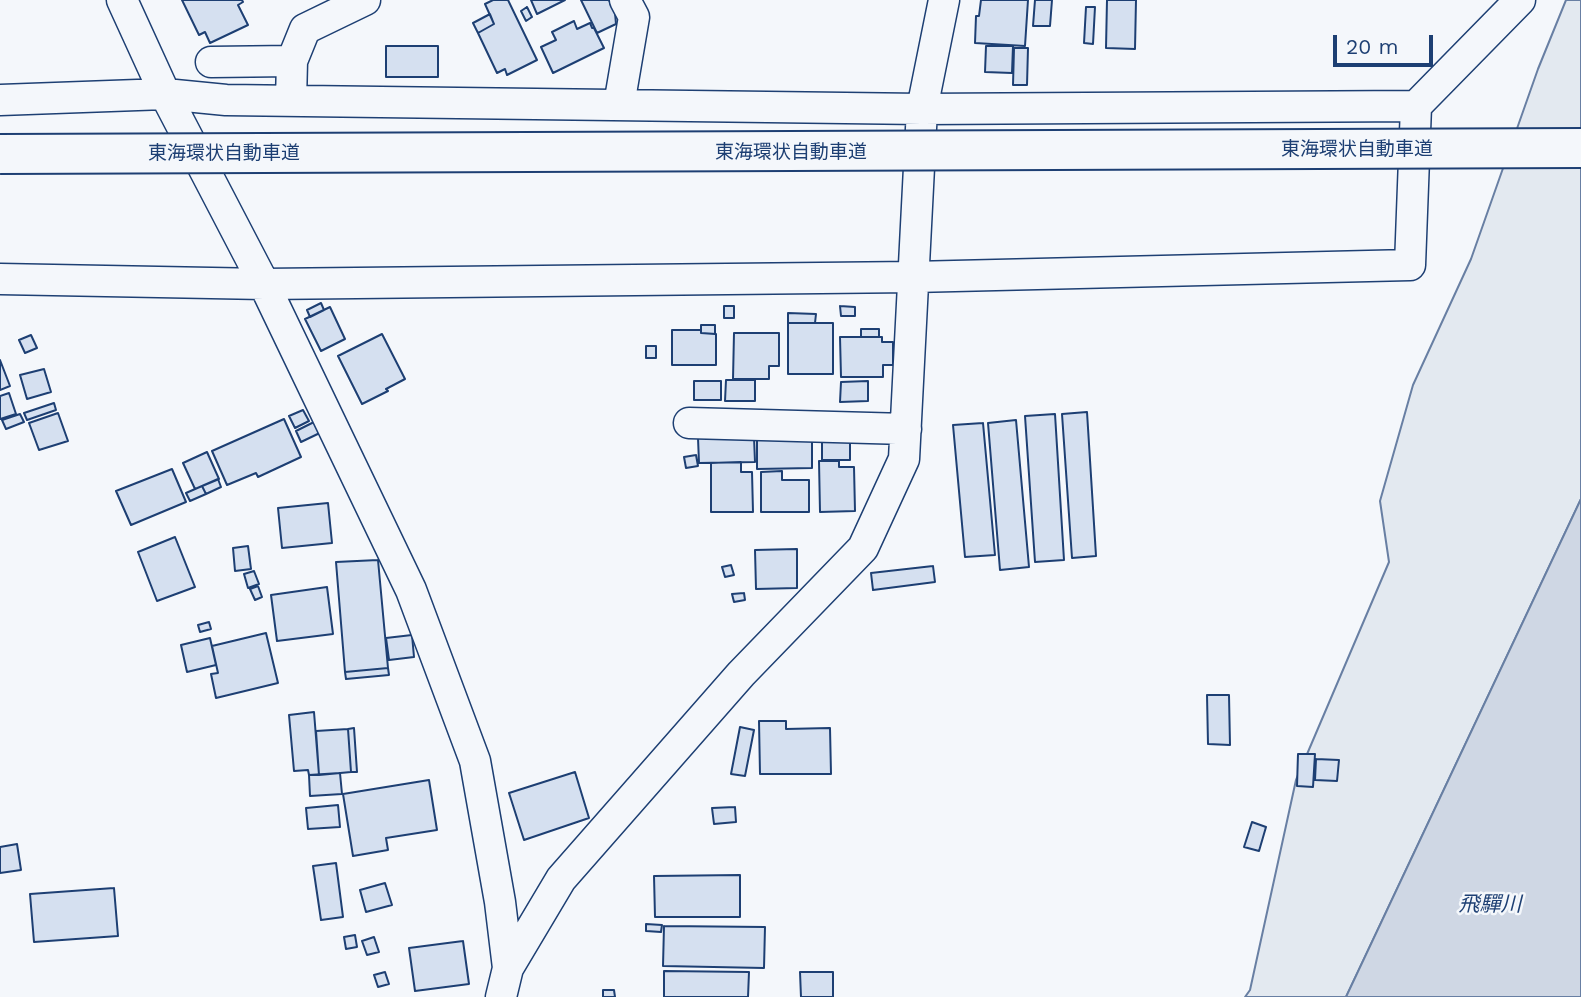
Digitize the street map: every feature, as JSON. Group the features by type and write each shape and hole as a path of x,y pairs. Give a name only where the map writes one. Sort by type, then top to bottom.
{"highway":[{"name":"東海環状自動車道","path":"0,153 1581,148"}],"street":[{"path":"122,0 165,94 264,284 411,590 475,761 508,968"},
{"path":"291,101 292,61 305,29 365,0"},
{"path":"501,997 508,968 561,879 741,674 863,548 904,459 922,109 944,0"},
{"path":"0,279 264,284 913,277 1410,265 1416,106 1520,0"},
{"path":"619,105 633,6"},
{"path":"211,62 292,61"},
{"path":"0,100 165,94 226,100 922,109 1416,106"},
{"path":"689,423 906,429"}],"shaded area":[{"path":"1566,0 1581,0 1581,499 1346,997 1245,997 1250,990 1296,780 1389,562 1380,501 1413,385 1471,259 1538,69"}],"water":[{"name":"飛驒川","path":"1581,499 1581,997 1346,997"}],"building":[{"path":"182,0 242,0 238,5 248,25 210,43 205,32 199,35"},
{"path":"493,0 508,0 537,60 507,75 505,69 497,73 478,33 494,24 485,4"},
{"path":"531,0 565,0 537,14"},
{"path":"581,0 609,0 615,13 616,24 597,33"},
{"path":"981,0 1028,0 1025,46 975,43 976,16 979,16"},
{"path":"1035,0 1052,0 1050,26 1033,26"},
{"path":"1107,0 1136,0 1135,49 1106,48"},
{"path":"527,7 532,17 526,21 521,11"},
{"path":"1086,7 1095,7 1093,44 1084,43"},
{"path":"490,14 494,24 478,33 473,23"},
{"path":"574,21 577,29 590,23 604,48 553,73 541,47 556,40 552,32"},
{"path":"386,46 438,46 438,77 386,77"},
{"path":"986,46 1013,46 1012,73 985,72"},
{"path":"1014,48 1028,48 1027,85 1013,85"},
{"path":"321,303 324,310 310,317 307,310"},
{"path":"724,306 734,306 734,318 724,318"},
{"path":"840,306 855,307 855,316 841,316"},
{"path":"330,307 345,339 321,351 305,319"},
{"path":"788,313 816,314 815,323 788,323"},
{"path":"788,323 833,323 833,374 788,374"},
{"path":"701,325 715,325 715,334 701,333"},
{"path":"861,329 879,329 879,337 861,337"},
{"path":"672,330 701,330 701,333 716,334 716,365 672,365"},
{"path":"734,333 779,333 779,366 769,366 769,379 733,379"},
{"path":"382,334 405,379 362,404 338,356"},
{"path":"31,335 37,348 25,353 19,340"},
{"path":"840,337 882,337 882,342 893,342 893,365 883,365 883,377 841,377"},
{"path":"646,346 656,346 656,358 646,358"},
{"path":"0,360 10,386 0,390"},
{"path":"44,369 51,392 27,399 20,375"},
{"path":"726,380 755,380 755,401 725,401"},
{"path":"694,381 721,381 721,400 694,400"},
{"path":"868,381 868,401 840,402 841,382"},
{"path":"9,393 16,414 0,419 0,396"},
{"path":"54,403 56,410 27,420 24,413"},
{"path":"303,410 309,421 295,428 289,416"},
{"path":"1087,412 1096,556 1072,558 1062,414"},
{"path":"58,413 68,441 39,450 29,423"},
{"path":"20,414 24,422 6,429 2,420"},
{"path":"1055,414 1064,560 1035,562 1025,416"},
{"path":"284,419 301,457 258,477 256,473 227,485 212,451"},
{"path":"320,419 326,430 301,442 296,431"},
{"path":"1016,420 1029,567 1000,570 988,423"},
{"path":"983,423 995,555 965,557 953,425"},
{"path":"754,437 755,462 699,463 698,438"},
{"path":"812,437 812,468 757,469 757,438"},
{"path":"822,437 850,437 850,460 822,460"},
{"path":"207,452 219,479 195,489 183,463"},
{"path":"696,455 698,466 686,468 684,457"},
{"path":"819,461 839,461 839,467 854,467 855,511 820,512"},
{"path":"741,462 741,472 752,472 753,512 711,512 711,463"},
{"path":"172,469 186,502 131,525 116,491"},
{"path":"782,471 782,480 809,480 809,512 761,512 761,472"},
{"path":"218,479 221,487 206,494 202,486"},
{"path":"202,486 206,494 190,501 186,493"},
{"path":"328,503 332,543 282,548 278,508"},
{"path":"175,537 195,587 157,601 138,552"},
{"path":"248,546 251,569 235,571 233,548"},
{"path":"797,549 797,588 756,589 755,550"},
{"path":"378,560 388,668 345,672 336,562"},
{"path":"731,565 734,575 725,577 722,567"},
{"path":"933,566 935,582 873,590 871,573"},
{"path":"254,571 259,584 248,588 244,574"},
{"path":"258,586 262,597 255,600 250,589"},
{"path":"327,587 333,634 277,641 271,595"},
{"path":"744,593 745,600 734,602 732,594"},
{"path":"209,622 211,629 200,632 198,625"},
{"path":"266,633 278,683 216,698 211,674 218,673 212,646"},
{"path":"412,635 414,657 389,660 386,638"},
{"path":"210,638 216,665 187,672 181,645"},
{"path":"388,668 389,675 346,679 345,672"},
{"path":"1207,695 1229,695 1230,745 1208,744"},
{"path":"314,712 319,775 309,775 308,770 294,771 289,715"},
{"path":"759,721 786,721 786,729 830,728 831,774 760,774"},
{"path":"740,727 754,730 745,776 731,774"},
{"path":"354,728 357,772 351,772 348,729"},
{"path":"348,729 351,772 319,775 316,731"},
{"path":"1298,754 1315,754 1313,787 1297,786"},
{"path":"1316,759 1339,760 1337,781 1315,780"},
{"path":"575,772 589,818 524,840 509,793"},
{"path":"340,773 342,794 310,796 309,775"},
{"path":"429,780 437,830 386,838 388,850 353,856 343,794"},
{"path":"338,805 340,827 308,829 306,808"},
{"path":"735,807 736,822 714,824 712,808"},
{"path":"1252,822 1266,827 1259,851 1244,847"},
{"path":"17,844 21,870 0,873 0,847"},
{"path":"336,863 343,917 321,920 313,866"},
{"path":"740,875 740,917 655,917 654,876"},
{"path":"385,883 392,905 366,912 360,890"},
{"path":"114,888 118,936 34,942 30,894"},
{"path":"646,924 662,925 661,932 646,931"},
{"path":"664,926 765,927 764,968 663,966"},
{"path":"355,935 357,947 346,949 344,937"},
{"path":"374,937 379,952 367,955 362,941"},
{"path":"463,941 469,984 415,991 409,948"},
{"path":"664,971 749,972 748,997 664,997"},
{"path":"385,972 389,984 378,987 374,975"},
{"path":"800,972 833,972 833,997 801,997"},
{"path":"603,990 614,990 615,997 603,997"}]}
